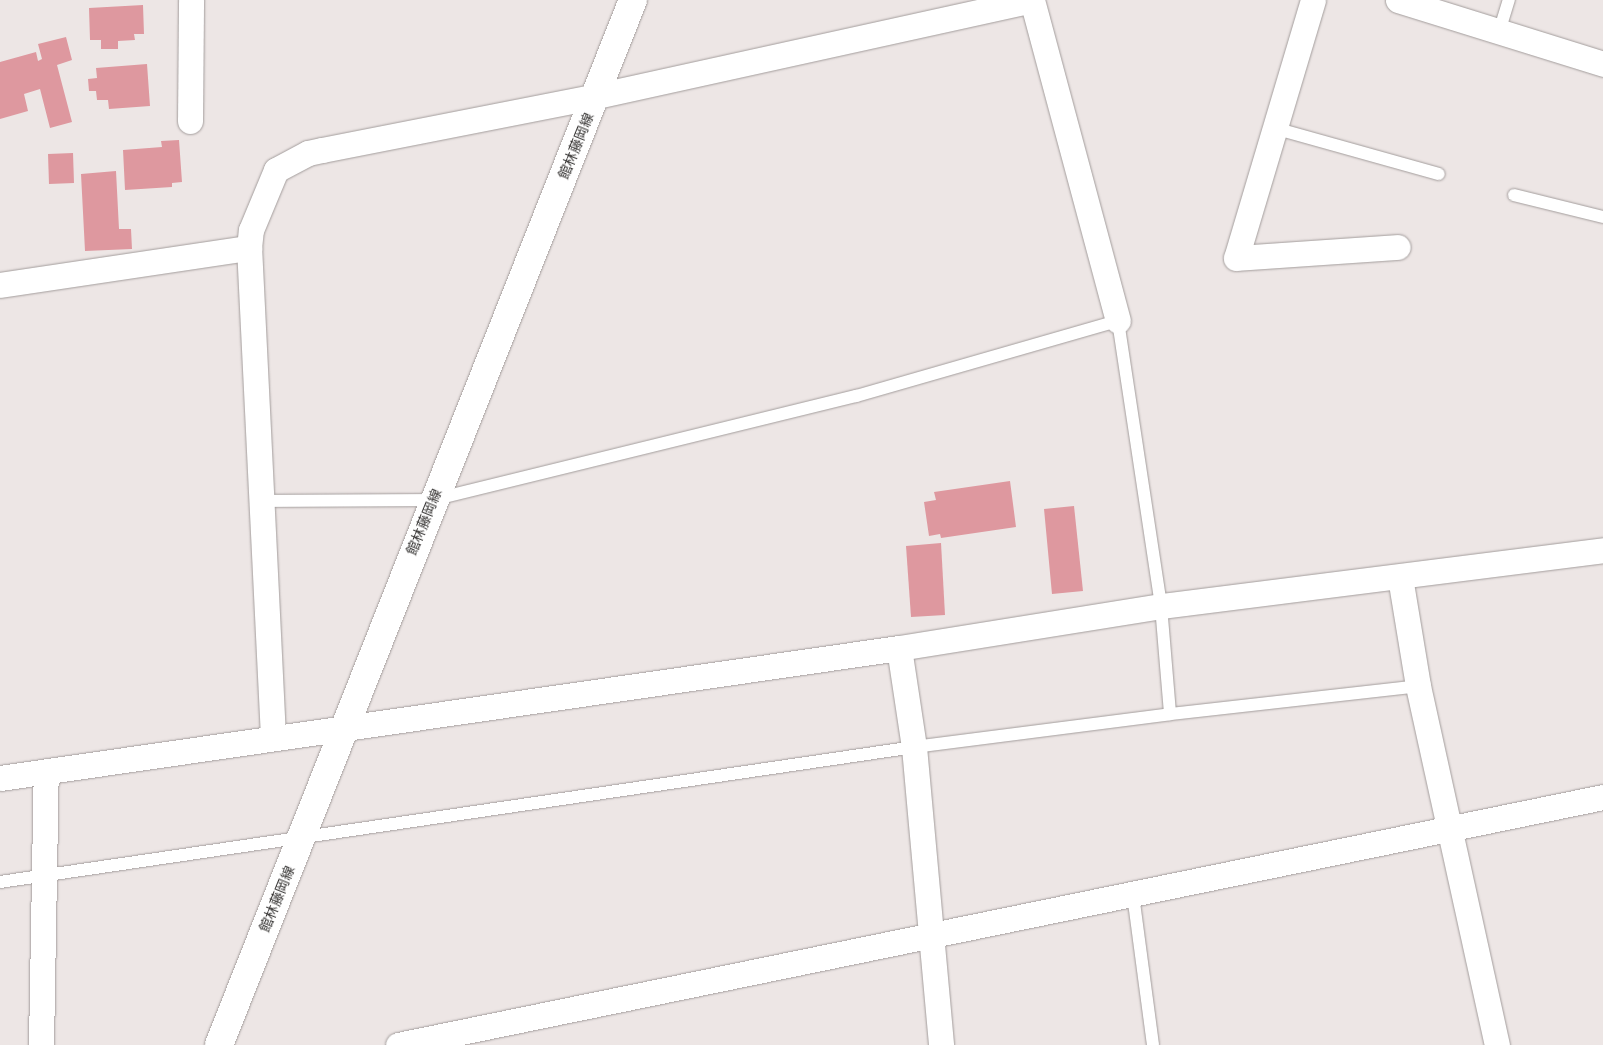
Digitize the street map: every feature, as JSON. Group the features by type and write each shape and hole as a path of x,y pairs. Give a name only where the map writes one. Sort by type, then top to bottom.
{"main road":[{"name":"館林藤岡線","path":"219,1045 302,837 432,500 633,0"}],"street":[{"path":"190,121 191,0"},
{"path":"273,737 259,501 249,248 251,230 276,170 308,153 596,96 1032,0 1118,321"},
{"path":"1313,0 1236,258 1398,246"},
{"path":"1398,0 1603,64"},
{"path":"0,285 249,248"},
{"path":"0,778 273,737 899,648 1160,606 1603,550"},
{"path":"1400,576 1418,686 1497,1045"},
{"path":"899,648 914,747 941,1045"},
{"path":"41,1045 46,772"},
{"path":"398,1045 1603,797"}],"lane":[{"path":"1499,32 1509,0"},
{"path":"1274,128 1439,174"},
{"path":"1514,195 1603,217"},
{"path":"259,501 432,500 856,396 1118,321 1160,606 1170,714"},
{"path":"0,882 914,747 1170,714 1418,686"},
{"path":"1134,895 1153,1045"}],"building":[{"path":"143,5 144,34 134,34 135,40 118,41 118,49 101,49 101,40 90,40 89,8"},
{"path":"66,37 72,60 57,65 72,122 50,128 40,89 24,94 28,111 0,119 0,62 36,52 38,61 42,59 38,44"},
{"path":"147,64 150,106 109,109 108,100 97,100 96,91 89,91 88,79 97,78 96,68"},
{"path":"179,140 182,182 172,183 172,187 125,190 123,150 162,147 161,141"},
{"path":"73,153 74,183 49,184 48,154"},
{"path":"116,171 119,229 131,229 132,249 85,251 81,174"},
{"path":"1010,481 1016,527 941,538 940,534 929,536 924,502 936,500 934,492"},
{"path":"1074,506 1083,591 1052,594 1044,509"},
{"path":"941,543 945,615 911,617 906,546"}]}
